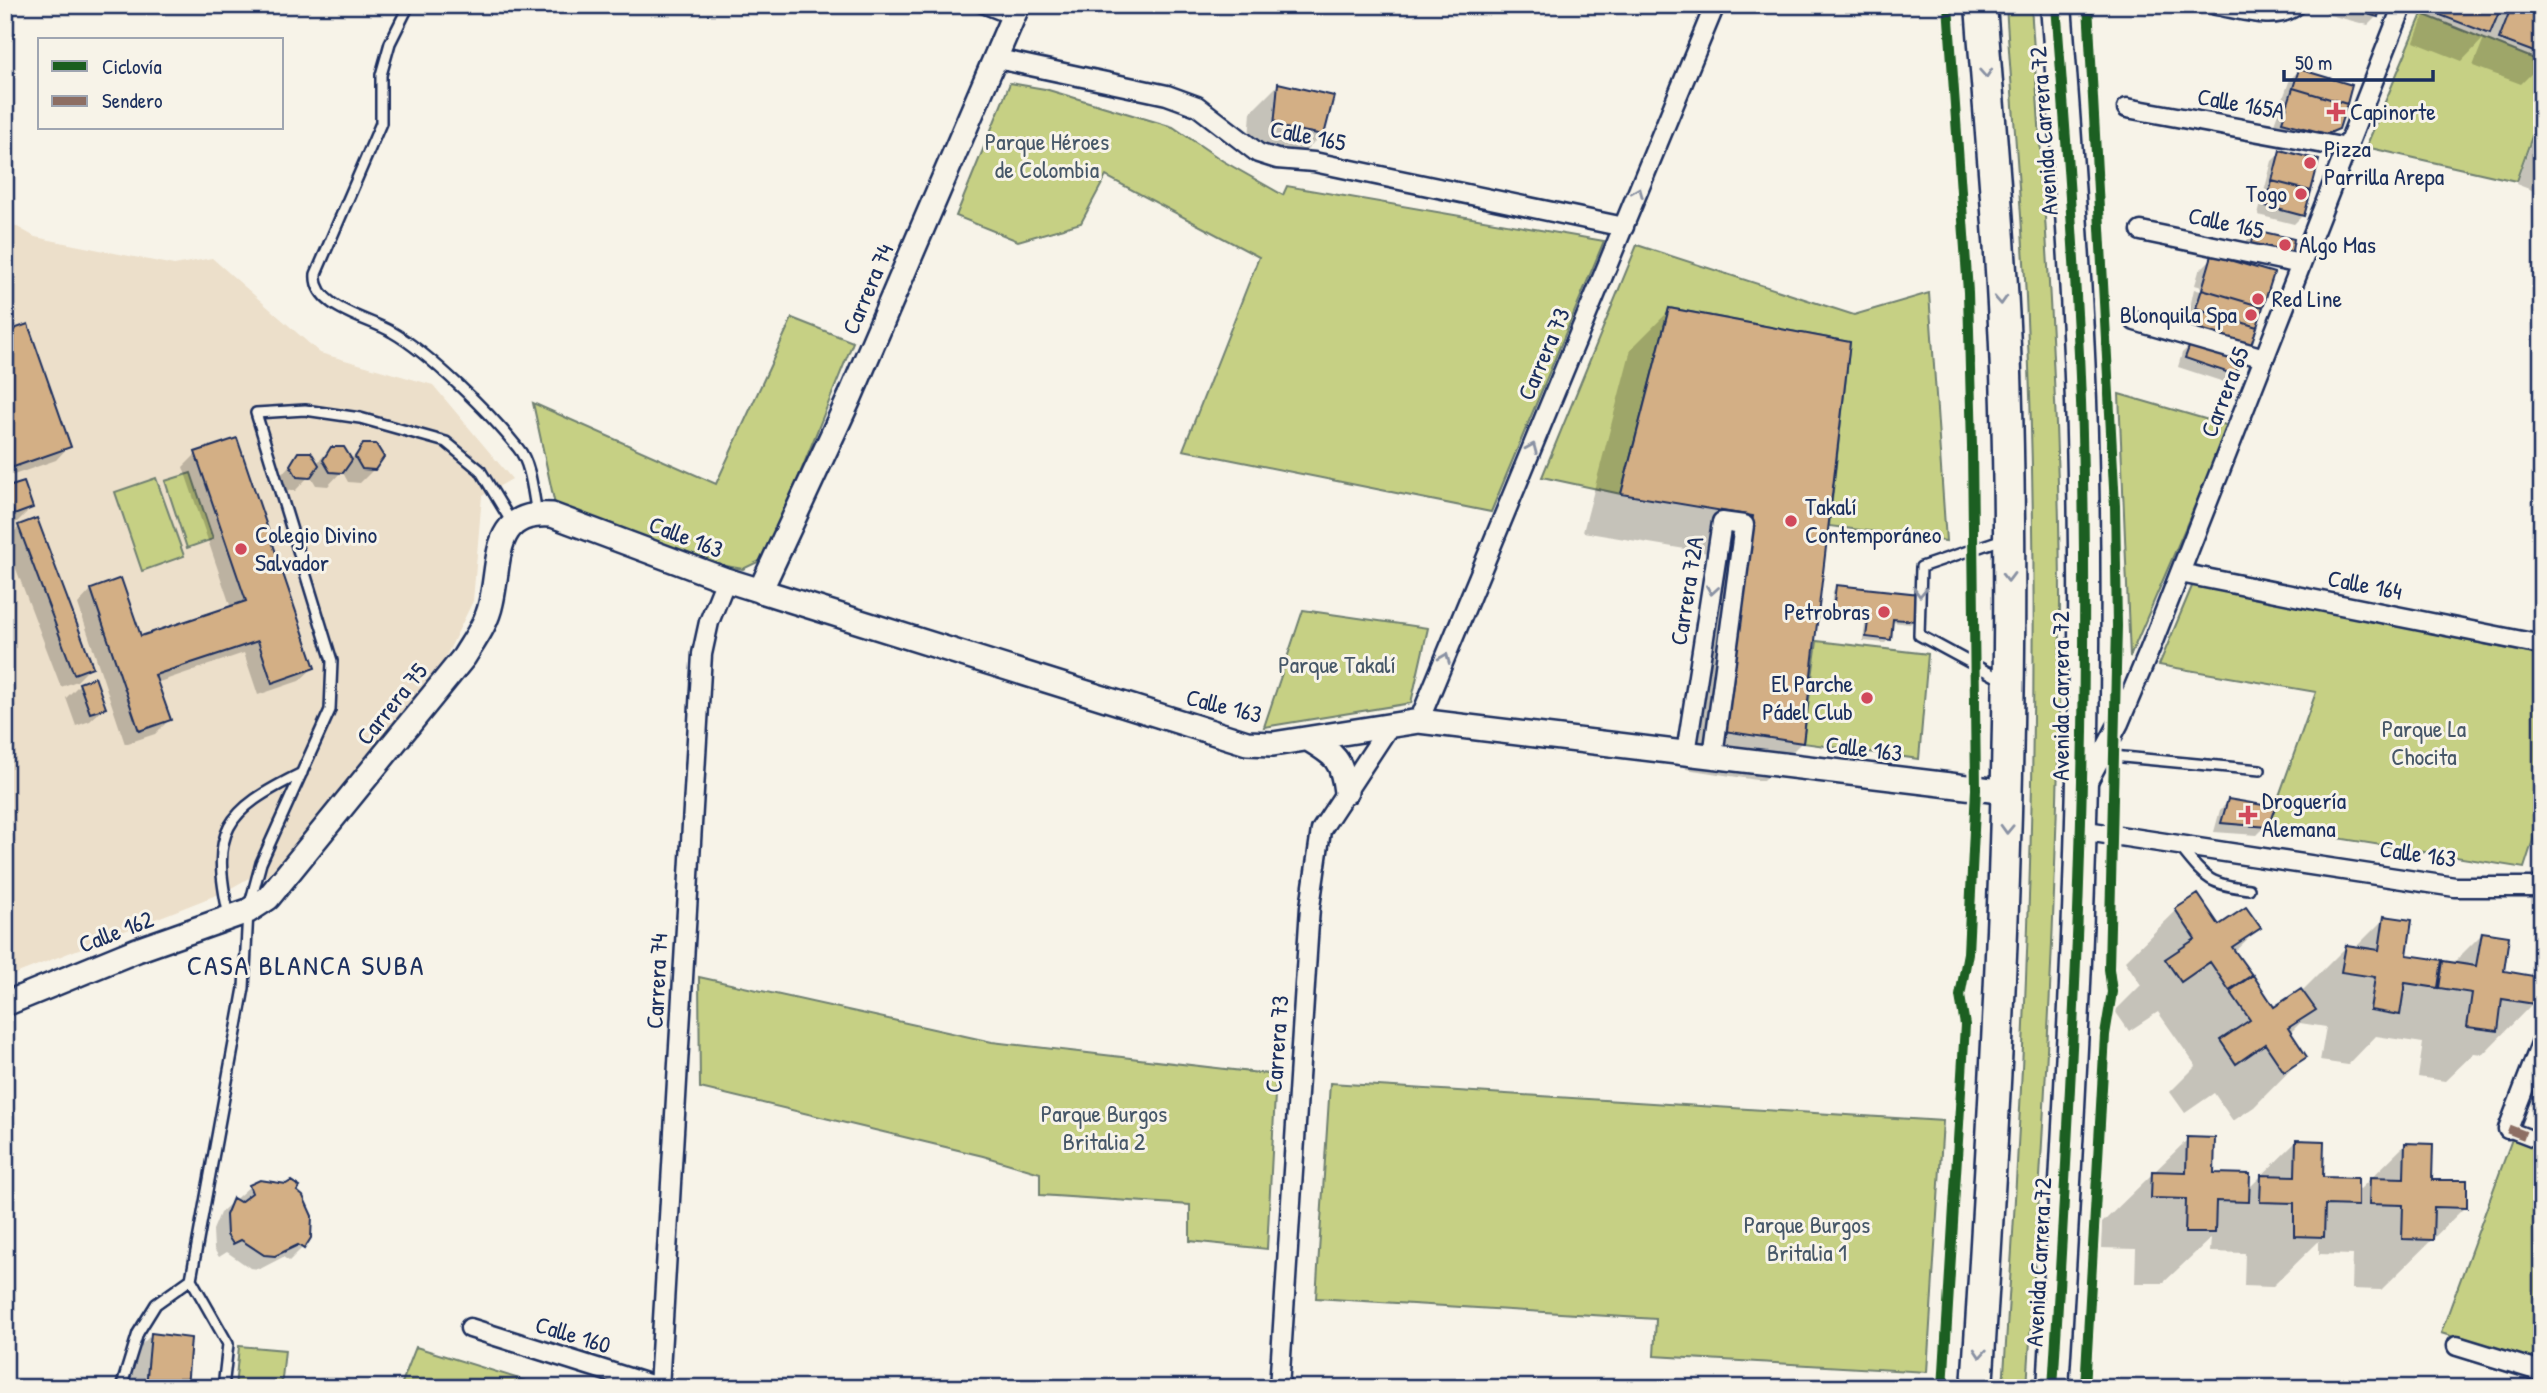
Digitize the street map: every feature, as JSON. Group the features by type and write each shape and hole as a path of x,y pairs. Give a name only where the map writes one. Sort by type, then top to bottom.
{"highway":[{"path":"1978,1388 2000,1007 2009,685 2006,371 1981,5"},
{"name":"Avenida Carrera 72","path":"2053,1388 2082,792 2081,402 2056,5"}],"street":[{"name":"Carrera 73","path":"1419,721 1715,5"},
{"path":"2216,5 2276,14 2291,9"},
{"name":"Carrera 65","path":"2082,792 2102,755 2126,723 2180,573 2403,5"},
{"name":"Carrera 74","path":"760,591 840,419 998,59 1015,12"},
{"name":"Calle 165","path":"998,59 1177,99 1197,106 1258,153 1277,159 1314,162 1624,227"},
{"name":"Calle 165A","path":"2127,108 2347,148"},
{"name":"Calle 165","path":"2141,231 2301,264"},
{"path":"2135,321 2264,358"},
{"path":"513,524 537,514"},
{"name":"Calle 163","path":"537,514 552,515 726,580 1224,737 1273,744 1419,721 2008,792"},
{"name":"Carrera 72A","path":"1686,753 1722,522 1744,525 1713,756"},
{"name":"Carrera 75","path":"239,914 268,898 285,880 464,657 485,624 503,537 513,524"},
{"name":"Calle 164","path":"2180,573 2542,645"},
{"name":"Carrera 74","path":"659,1388 702,654 709,622 726,580"},
{"path":"1696,691 1722,694"},
{"name":"Carrera 73","path":"1279,1388 1310,907 1321,830 1390,725"},
{"path":"1308,739 1337,758 1344,774 1346,792"},
{"name":"Calle 163","path":"2080,830 2455,887 2542,887"},
{"name":"Calle 162","path":"5,1004 137,950 239,914"},
{"path":"2541,1045 2506,1129 2542,1142"},
{"name":"Calle 160","path":"470,1328 659,1388"},
{"path":"2457,1346 2542,1372"}],"lane":[{"path":"409,5 390,43 381,75 381,122 316,274 315,284 320,293 340,308 392,332 426,357 520,450 537,514"},
{"path":"976,5 1015,12"},
{"path":"239,914 330,710 332,661 256,413 304,411 360,418 446,442 480,470 513,524"},
{"path":"2008,537 1920,567 1919,635 2009,685"},
{"path":"2102,755 2260,770"},
{"path":"223,1388 228,1343 191,1279 244,988 239,914 219,864 223,837 232,819 255,800 302,773"},
{"path":"2178,845 2201,873 2217,885 2249,889"},
{"path":"121,1388 138,1333 156,1304 191,1279"}],"shaded area":[{"name":"Colegio Divino Salvador","path":"5,220 35,237 174,265 212,258 320,353 433,385 512,479 482,496 473,601 433,683 272,878 258,873 224,892 5,978"}],"green space":[{"path":"2006,5 2031,5 2050,300 2059,522 2059,695 2054,893 2027,1388 2003,1388 2026,979 2031,842 2034,570 2026,297"},
{"path":"2422,14 2542,62 2542,109 2516,181 2366,147"},
{"name":"Parque Héroes de Colombia","path":"1010,83 1045,89 1173,127 1223,161 1283,195 1287,186 1604,241 1491,512 1183,450 1259,257 1106,176 1081,223 1018,241 956,216"},
{"path":"1637,245 1854,315 1929,293 1946,541 1829,526 1850,342 1669,308 1621,494 1542,477"},
{"path":"792,318 853,342 766,558 743,569 726,566 555,505 533,403 716,484"},
{"path":"2119,394 2229,426 2130,657"},
{"path":"191,473 213,539 187,548 165,481"},
{"path":"156,478 184,556 142,571 115,492"},
{"name":"Parque La Chocita","path":"2193,584 2542,656 2542,812 2524,868 2268,827 2316,692 2159,665"},
{"name":"Parque Takalí","path":"1303,610 1428,628 1411,703 1264,727"},
{"name":"El Parche Pádel Club","path":"1817,641 1928,654 1919,759 1803,743"},
{"name":"Parque Burgos Britalia 2","path":"699,977 992,1042 1276,1075 1267,1249 1190,1241 1190,1205 1040,1195 1040,1173 983,1156 700,1088"},
{"name":"Parque Burgos Britalia 1","path":"1330,1083 1943,1121 1927,1372 1654,1356 1656,1319 1316,1298"},
{"path":"2512,1139 2542,1150 2542,1364 2441,1333"},
{"path":"239,1346 285,1350 281,1388 235,1388"},
{"path":"416,1347 542,1386 400,1388"}],"building":[{"path":"2335,5 2381,5 2378,17"},
{"path":"2444,5 2502,5 2490,34 2440,15"},
{"path":"2512,5 2542,5 2542,55 2499,39"},
{"path":"2299,69 2352,85 2347,104 2293,88"},
{"path":"1278,83 1334,96 1324,135 1274,126"},
{"path":"2293,88 2347,104 2339,129 2327,134 2282,122"},
{"path":"2280,150 2319,160 2311,191 2272,181"},
{"path":"2272,181 2311,191 2304,216 2266,206"},
{"path":"2255,230 2294,239 2291,256 2251,247"},
{"path":"2212,255 2274,273 2263,307 2202,289"},
{"path":"2202,289 2263,307 2257,327 2196,308"},
{"name":"Takalí Contemporáneo","path":"1669,308 1850,342 1803,743 1724,731 1753,516 1621,494"},
{"path":"2205,311 2257,327 2250,348 2198,332"},
{"path":"28,324 71,447 5,470 5,332"},
{"path":"2191,342 2240,360 2235,375 2185,358"},
{"path":"237,438 315,668 272,683 258,641 155,675 171,720 139,731 91,589 121,578 141,636 246,601 195,452"},
{"path":"363,444 376,444 384,457 375,470 362,469 355,457"},
{"path":"331,447 344,447 352,460 343,473 330,472 323,460"},
{"path":"298,452 311,452 319,465 310,478 297,477 290,465"},
{"path":"24,482 33,508 14,515 5,488"},
{"path":"37,518 93,667 74,674 18,525"},
{"name":"Petrobras","path":"1836,585 1919,594 1916,621 1893,619 1891,640 1866,637 1869,614 1833,610"},
{"path":"95,677 106,708 90,713 79,683"},
{"name":"Droguería Alemana","path":"2228,799 2275,807 2268,827 2221,823"},
{"path":"2198,894 2219,925 2246,907 2261,928 2232,947 2252,975 2229,990 2210,962 2181,982 2165,959 2195,939 2175,909"},
{"path":"2384,916 2412,920 2407,955 2442,960 2438,988 2405,983 2400,1015 2370,1010 2375,977 2341,972 2346,945 2379,950"},
{"path":"2482,932 2509,936 2504,971 2539,977 2535,1004 2502,999 2498,1031 2467,1027 2472,993 2439,988 2443,961 2476,966"},
{"path":"2253,975 2274,1007 2301,989 2316,1010 2288,1028 2307,1057 2284,1072 2265,1044 2236,1064 2220,1040 2250,1020 2230,991"},
{"path":"2187,1137 2215,1138 2214,1173 2250,1174 2249,1202 2216,1201 2215,1233 2185,1233 2186,1199 2151,1198 2152,1171 2186,1172"},
{"path":"2296,1140 2324,1141 2323,1177 2358,1178 2358,1206 2325,1205 2324,1237 2294,1236 2294,1203 2260,1202 2261,1175 2295,1176"},
{"path":"2405,1143 2433,1144 2432,1180 2467,1180 2467,1208 2434,1207 2433,1240 2402,1239 2403,1205 2369,1204 2370,1177 2404,1178"},
{"path":"260,1180 286,1184 291,1181 300,1187 297,1191 303,1196 312,1216 311,1238 304,1249 298,1245 275,1256 264,1255 241,1240 233,1244 227,1235 226,1215 233,1198 240,1202 252,1193 249,1185"},
{"path":"151,1333 191,1338 187,1388 146,1388"}],"marked path":[{"path":"2508,1129 2542,1142"}],"cycle path":[{"path":"1943,1388 1965,1025 1960,996 1968,953 1976,789 1968,292 1948,5"},
{"path":"2053,1388 2074,1018 2084,648 2079,352 2056,5"},
{"path":"2085,1388 2105,1035 2112,992 2109,969 2117,626 2115,506 2088,5"}],"place":[{"name":"Capinorte","path":"2336,112"},
{"name":"Pizza Parrilla Arepa","path":"2310,163"},
{"name":"Togo","path":"2301,194"},
{"name":"Algo Mas","path":"2285,245"},
{"name":"Red Line","path":"2258,299"},
{"name":"Blonquila Spa","path":"2251,315"},
{"name":"Takalí Contemporáneo","path":"1791,521"},
{"name":"Colegio Divino Salvador","path":"241,549"},
{"name":"Petrobras","path":"1884,612"},
{"name":"El Parche Pádel Club","path":"1867,698"},
{"name":"Droguería Alemana","path":"2248,815"}],"district":[{"name":"CASA BLANCA SUBA","path":"306,965"}]}
